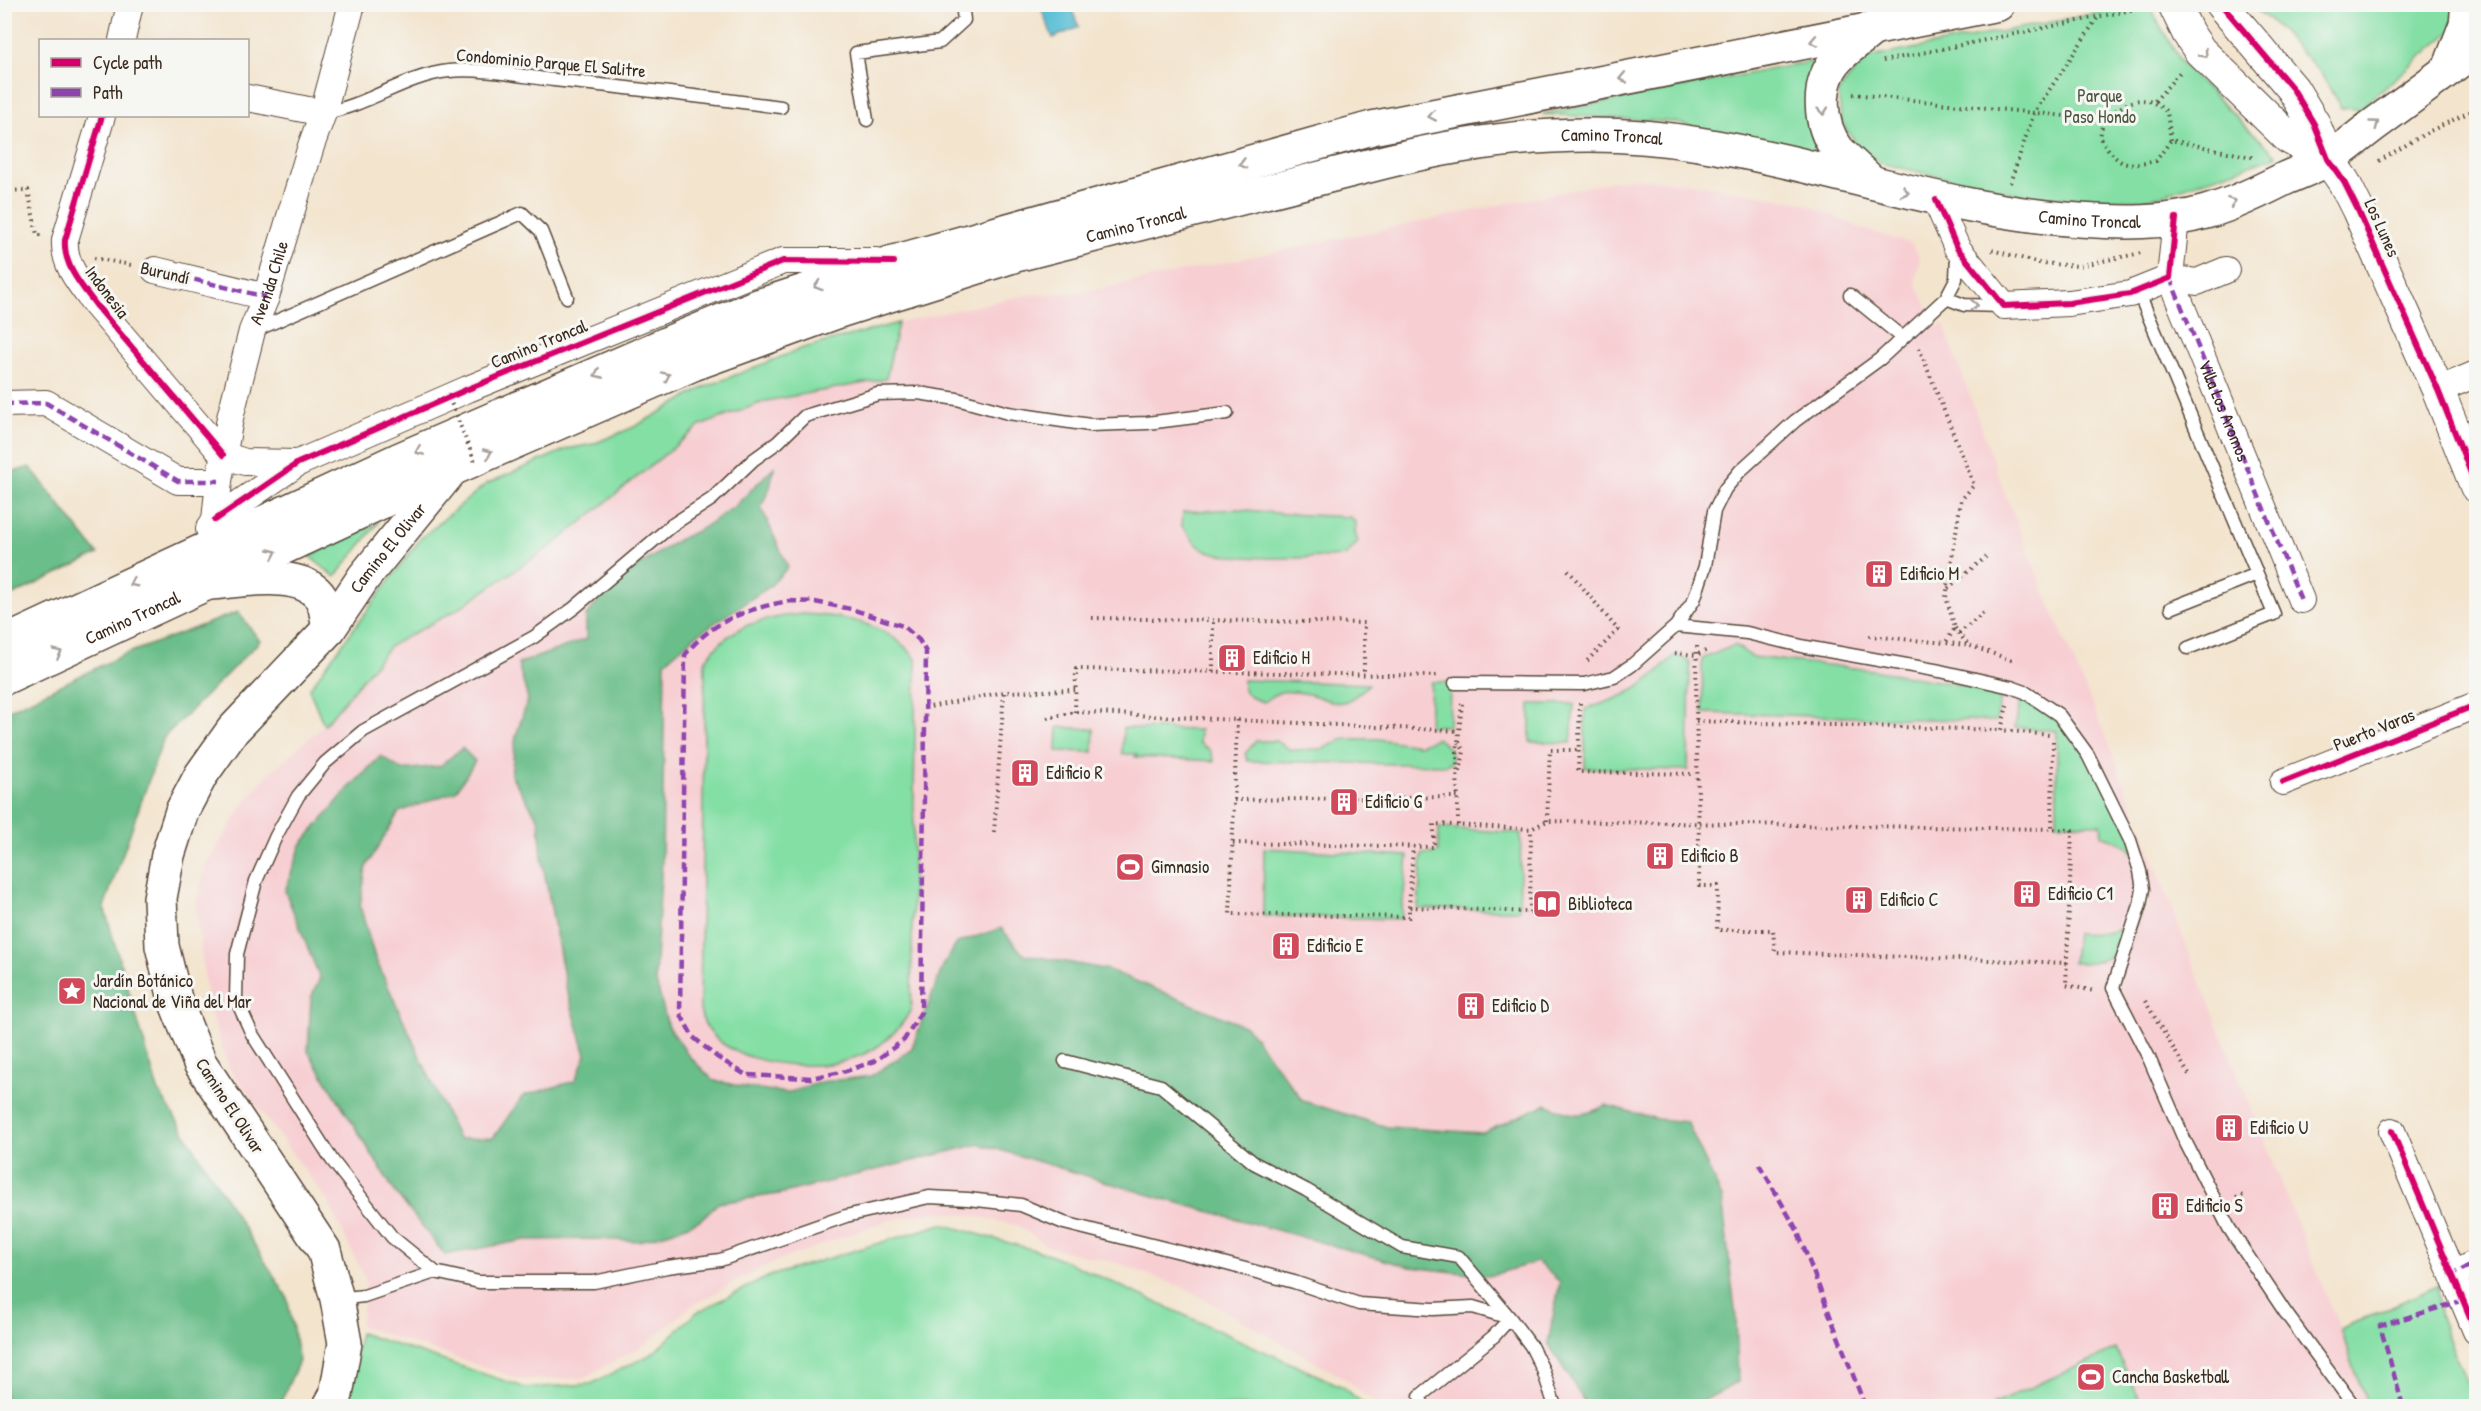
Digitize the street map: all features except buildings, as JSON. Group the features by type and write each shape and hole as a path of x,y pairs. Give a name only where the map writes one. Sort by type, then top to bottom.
{"main road":[{"name":"Camino Troncal","path":"4,643 398,460 758,306 894,262 1372,128 1998,4"},
{"path":"2448,70 2466,24 2468,4"},
{"path":"1872,30 1837,59 1828,73 1823,90 1822,107 1831,140 1838,150 1874,184"},
{"name":"Camino Troncal","path":"4,678 464,465 693,364 842,310 1016,255 1437,148 1545,135 1600,134 1650,137 1749,154 1936,200 2058,219 2119,223 2176,218 2206,212 2244,198 2328,159 2476,48"},
{"name":"Camino El Olivar","path":"330,1407 336,1395 345,1343 337,1299 324,1250 200,1063 176,1003 162,946 160,898 168,855 182,811 201,775 232,730 329,629 364,577 464,465"},
{"path":"210,583 288,578 305,584 321,598 329,629"}],"street":[{"name":"Avenida Chile","path":"215,520 230,418 252,331 266,297 323,113 352,4"},
{"name":"Los Lunes","path":"2174,4 2200,51 2289,138 2328,159"},
{"name":"Los Lunes","path":"2221,4 2293,90 2314,124 2328,159 2344,182 2358,210 2438,390 2476,486"},
{"path":"122,39 128,7"},
{"path":"249,98 323,113"},
{"path":"64,246 102,117"},
{"path":"1936,200 1957,248 2004,306 2069,303 2130,294 2170,278 2198,282 2226,270"},
{"path":"2170,278 2176,218"},
{"name":"Indonesia","path":"64,246 76,279 223,455"},
{"name":"Camino Troncal","path":"215,520 298,463 468,389 783,261 894,262"},
{"name":"Burundí","path":"155,270 266,297"},
{"name":"Villa Los Aromos","path":"2170,278 2301,600"},
{"path":"2438,390 2476,374"},
{"path":"4,404 46,403 178,481 219,481"},
{"name":"Camino Troncal","path":"223,455 245,462 298,463"},
{"path":"186,558 215,520"},
{"name":"Puerto Varas","path":"2283,783 2476,705"},
{"path":"2392,1131 2476,1331"},
{"path":"2453,1274 2476,1263"}],"lane":[{"path":"867,120 856,53 940,42 964,20 962,4"},
{"name":"Condominio Parque El Salitre","path":"323,113 342,110 367,101 425,75 464,70 690,94 781,107"},
{"path":"252,331 522,213 541,231 567,297"},
{"path":"1455,683 1584,684 1614,677 1632,665 1676,626 1694,600 1705,566 1714,511 1725,489 1740,471 1796,421 1880,359 1946,298 1956,279 1957,248"},
{"path":"2138,291 2274,614 2188,648"},
{"path":"1850,295 1903,338"},
{"path":"1946,298 1964,305 2004,306"},
{"path":"1227,413 1147,423 1090,425 1008,413 957,399 918,393 878,394 805,416 712,499 672,525 574,608 542,632 363,731 325,763 298,796 276,836 256,881 237,954 236,999 252,1034 332,1160 392,1236 435,1272 479,1282 594,1282 667,1267 720,1260 846,1216 929,1197 1021,1205 1064,1223 1294,1282 1359,1304 1433,1309 1473,1307 1510,1318"},
{"path":"2171,608 2257,574"},
{"path":"1676,626 1747,633 1806,647 1940,671 2011,687 2025,692 2059,716 2088,755 2130,840 2143,889 2113,988 2149,1058 2184,1139 2229,1228 2285,1312 2354,1407"},
{"path":"1065,1061 1161,1086 1254,1163 1306,1190 1402,1247 1459,1257 1531,1346 1543,1370 1555,1407"},
{"path":"337,1299 364,1296 435,1272"},
{"path":"1423,1407 1420,1396 1494,1336 1510,1318"}],"path":[{"path":"1872,63 2157,5"},
{"path":"2008,187 2034,113 2098,17"},
{"path":"2155,101 2181,70"},
{"path":"1845,94 2103,120 2135,100 2155,101 2167,112 2171,140 2156,161 2131,166 2115,158 2100,138 2103,120"},
{"path":"2171,140 2266,161"},
{"path":"1909,350 1917,344 1974,485 1961,500 1946,597 1955,628 1968,645"},
{"path":"447,393 464,465"},
{"path":"1948,588 1986,557"},
{"path":"1568,570 1618,630 1583,664"},
{"path":"1959,633 1984,613"},
{"path":"1092,618 1364,622 1364,675"},
{"path":"1213,620 1213,672"},
{"path":"1946,642 1955,628"},
{"path":"1861,636 1968,645 2014,661"},
{"path":"1697,639 1695,774 1699,823 1699,886 1718,886 1717,930 1773,930 1774,952 2067,963"},
{"path":"1674,652 1696,655"},
{"path":"1075,712 1076,669 1436,677"},
{"path":"2001,730 2011,687"},
{"path":"925,708 1004,692 1076,690"},
{"path":"994,832 1004,692"},
{"path":"1458,825 1458,740 1462,701"},
{"path":"1584,703 1579,703 1578,772 1695,774"},
{"path":"1047,718 1075,712 1459,731"},
{"path":"1237,720 1230,914 1409,917 1413,847"},
{"path":"1696,721 2001,730 2053,735 2052,829"},
{"path":"1547,821 1550,750 1578,750"},
{"path":"1234,800 1458,797"},
{"path":"1233,843 1434,847 1434,824 1531,829 1547,821 2072,830 2066,986"},
{"path":"1409,907 1530,912 1531,829"},
{"path":"2145,1001 2191,1078"}],"shaded area":[{"path":"1629,178 1692,183 1804,203 1862,229 1912,244 1920,259 1915,281 1936,327 1944,325 1945,327 2004,491 2107,739 2191,958 2340,1329 2368,1406 1378,1406 1347,1380 1186,1289 1120,1264 1048,1247 1017,1225 969,1215 933,1212 889,1220 769,1264 694,1304 645,1345 582,1378 523,1380 360,1326 366,1281 329,1203 229,1068 207,1002 196,906 205,866 247,799 269,773 324,725 390,646 456,610 557,542 700,426 766,401 886,379 898,323 1026,295 1083,292"}],"green space":[{"name":"Parque Paso Hondo","path":"2148,5 2183,65 2277,156 2146,200 2031,197 1879,163 1860,149 1842,123 1838,92 1866,58"},
{"path":"2250,5 2455,5 2453,30 2359,109 2341,108 2320,72 2277,26"},
{"path":"1814,61 1807,121 1826,160 1673,122 1542,114"},
{"path":"898,323 886,379 766,401 700,426 557,542 456,610 390,646 324,725 309,689 421,538 486,484 567,449 593,444 634,427 703,388 803,348"},
{"path":"30,467 98,554 5,599 5,474"},
{"path":"774,467 770,487 761,507 788,567 769,587 694,637 665,662 662,860 655,978 668,1026 689,1056 713,1080 787,1093 821,1082 871,1076 911,1050 943,966 957,943 1001,928 1023,954 1109,970 1247,1027 1303,1101 1387,1127 1483,1133 1546,1104 1576,1114 1590,1112 1606,1105 1657,1119 1687,1122 1722,1198 1736,1319 1738,1382 1694,1406 1587,1406 1548,1343 1560,1282 1537,1262 1489,1276 1410,1267 1157,1197 980,1144 779,1194 718,1203 700,1220 671,1232 639,1241 525,1240 445,1255 395,1192 308,1051 311,998 320,978 285,891 301,845 348,789 381,756 402,770 440,766 462,748 475,761 456,791 399,812 366,867 360,906 375,958 458,1139 493,1138 523,1096 575,1081 586,1055 566,987 542,860 539,820 511,775 516,736 528,699 518,664 586,639 586,616 614,582 735,506"},
{"path":"1237,509 1350,517 1356,523 1355,533 1358,542 1345,556 1247,557 1211,552 1200,547 1182,526 1183,512"},
{"path":"379,522 335,577 309,556"},
{"name":"Jardín Botánico Nacional de Viña del Mar","path":"238,612 260,641 164,737 104,907 158,1090 287,1297 299,1361 279,1406 5,1406 5,712 123,655"},
{"path":"802,614 850,620 879,629 905,647 916,659 911,1011 891,1036 872,1050 842,1061 812,1065 772,1062 752,1058 734,1050 718,1040 707,1027 700,1010 705,661 725,639 736,631 759,621"},
{"path":"1735,645 1752,657 1872,670 2002,692 1996,721 1703,713 1702,659"},
{"path":"1675,655 1690,661 1688,770 1585,768 1585,709 1634,690"},
{"path":"1243,680 1369,684 1348,700 1340,702 1308,694 1281,692 1264,702 1248,695 1244,689"},
{"path":"1431,682 1450,682 1449,726 1429,726"},
{"path":"2021,698 2061,720 2086,747 2112,794 2138,856 2145,886 2144,900 2138,920 2123,946 2105,959 2073,963 2076,933 2112,931 2130,922 2139,899 2139,870 2131,850 2102,835 2101,824 2057,823 2057,731 2015,727"},
{"path":"1530,704 1574,704 1571,743 1530,742"},
{"path":"1058,727 1094,729 1093,752 1057,751"},
{"path":"1123,728 1200,730 1199,743 1210,750 1214,761 1135,757 1137,754 1122,754"},
{"path":"1437,738 1450,749 1452,762 1445,765 1248,761 1245,754 1256,741 1276,741 1291,750 1323,749 1343,739 1378,739 1419,745"},
{"path":"1439,828 1521,833 1519,910 1418,909 1422,854 1438,853"},
{"path":"1264,848 1408,856 1401,919 1263,916"},
{"path":"942,1224 1052,1255 1343,1387 1366,1406 343,1406 360,1333 526,1388 591,1384 652,1354 697,1312 770,1276"},
{"path":"2438,1286 2439,1315 2476,1406 2368,1406 2340,1329"},
{"name":"Cancha Basketball","path":"2116,1349 2142,1406 1992,1405"}],"water":[{"path":"1040,5 1070,5 1079,27 1053,38"}],"marked path":[{"path":"155,270 266,297"},
{"path":"2170,278 2301,600"},
{"path":"4,404 46,403 178,481 219,481"},
{"path":"788,601 815,602 851,609 903,626 919,640 926,652 921,1012 904,1040 875,1061 846,1071 811,1078 746,1075 717,1057 693,1037 680,1013 685,655 706,633 731,618 758,608 788,601"},
{"path":"1759,1164 1797,1230 1865,1406"},
{"path":"2452,1270 2453,1274 2476,1263"},
{"path":"2403,1406 2380,1326 2464,1300"}],"cycle path":[{"path":"2221,4 2293,89 2314,124 2328,159 2344,182 2358,210 2438,390 2476,486"},
{"path":"102,117 65,240 67,258 74,274 96,305 223,455"},
{"path":"1936,200 1957,248 2004,306 2069,303 2130,294 2170,278 2176,218"},
{"path":"215,520 298,463 468,389 783,261 894,262"},
{"path":"2283,782 2476,705"},
{"path":"2392,1131 2476,1331"}],"place":[{"name":"Edificio M","path":"1879,574"},
{"name":"Edificio H","path":"1232,658"},
{"name":"Edificio R","path":"1025,773"},
{"name":"Edificio G","path":"1344,802"},
{"name":"Edificio B","path":"1660,856"},
{"name":"Gimnasio","path":"1130,867"},
{"name":"Edificio C1","path":"2027,894"},
{"name":"Edificio C","path":"1859,900"},
{"name":"Biblioteca","path":"1547,904"},
{"name":"Edificio E","path":"1286,946"},
{"name":"Jardín Botánico Nacional de Viña del Mar","path":"72,991"},
{"name":"Edificio D","path":"1471,1006"},
{"name":"Edificio U","path":"2229,1128"},
{"name":"Edificio S","path":"2165,1206"},
{"name":"Cancha Basketball","path":"2091,1377"}]}
